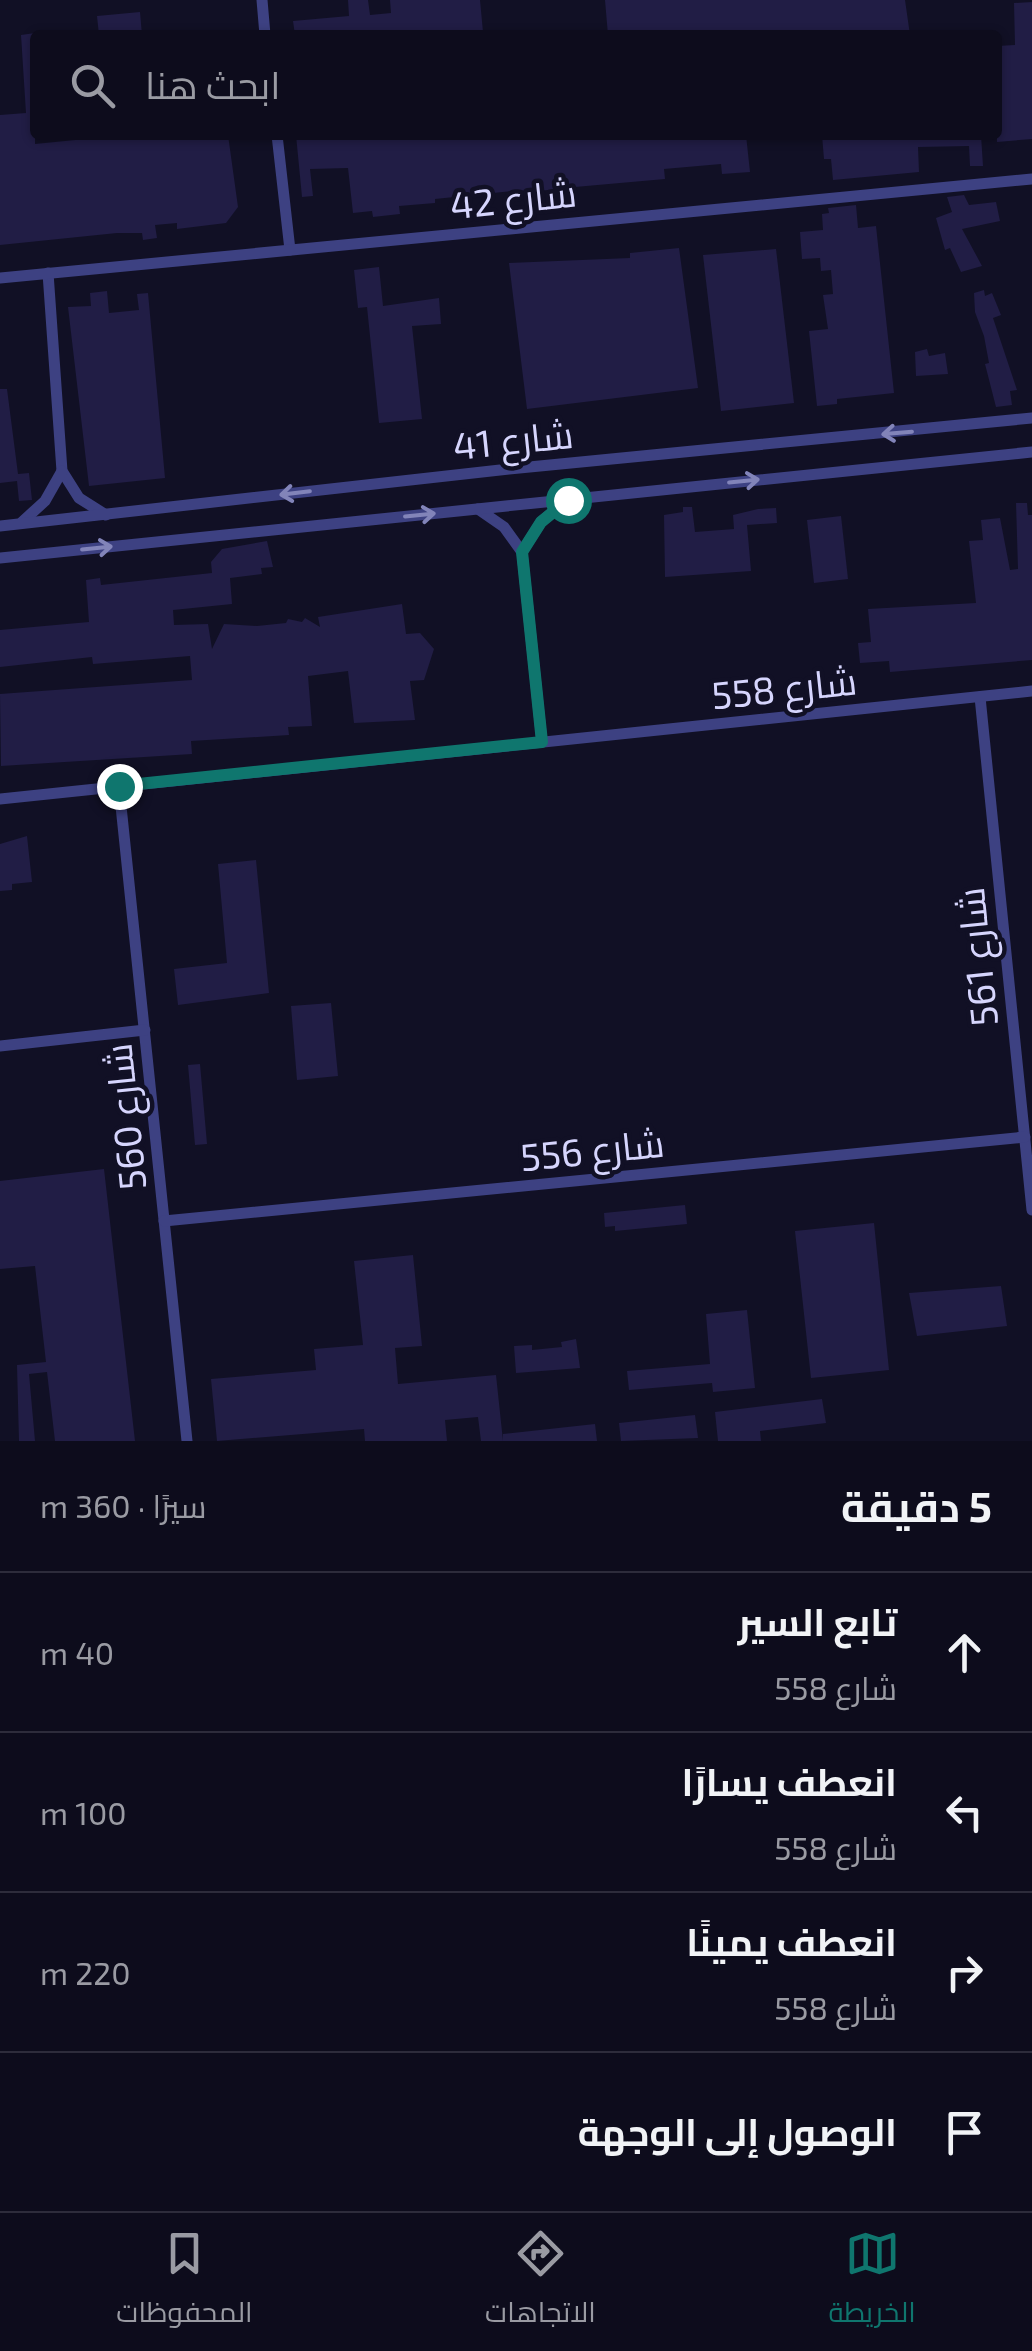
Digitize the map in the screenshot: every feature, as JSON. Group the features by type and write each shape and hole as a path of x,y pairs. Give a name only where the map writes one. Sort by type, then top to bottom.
{"street":[{"path":"261,0 264,30"},
{"path":"277,140 290,250"},
{"name":"شارع 42","path":"0,278 1032,179"},
{"path":"48,273 62,471 79,498 106,515"},
{"name":"شارع 41","path":"0,526 511,469 1032,418"},
{"name":"شارع 41","path":"0,558 1032,452"},
{"path":"19,524 45,502 62,471"},
{"path":"522,552 541,522 568,500"},
{"path":"478,509 504,526 522,552 542,742"},
{"name":"شارع 558","path":"0,799 1032,692"},
{"name":"شارع 561","path":"980,697 1032,1210"},
{"name":"شارع 560","path":"119,786 187,1441"},
{"path":"0,1046 145,1030"},
{"name":"شارع 556","path":"164,1221 1024,1137"}],"building":[{"path":"348,0 368,0 370,15 391,13 390,0 480,0 483,30 294,30 293,21 349,16"},
{"path":"605,0 905,0 909,30 608,30"},
{"path":"1032,2 1032,139 997,142 1002,140 1002,46 1015,45 1014,3"},
{"path":"140,12 142,30 98,30 97,16"},
{"path":"30,34 30,140 35,140 35,144 75,140 229,140 238,207 226,223 177,229 177,223 155,225 157,238 143,240 142,233 117,233 0,245 0,115 26,113 21,35"},
{"path":"296,140 747,140 750,172 722,174 721,164 664,169 665,179 575,187 575,196 557,198 556,190 435,199 435,203 399,206 400,214 373,217 372,211 353,213 348,168 310,169 313,196 302,197"},
{"path":"822,140 981,140 983,166 970,166 969,146 918,147 919,172 833,180 831,159 824,159"},
{"path":"964,195 969,205 996,202 1000,221 962,229 982,266 961,272 950,248 945,250 936,218 952,212 947,197"},
{"path":"856,205 858,228 876,226 894,393 837,399 837,404 817,406 809,331 828,329 823,295 833,294 831,270 821,271 820,258 802,259 800,232 823,230 822,214 829,213 828,208"},
{"path":"679,248 698,388 527,409 509,263 630,258 630,253"},
{"path":"776,249 794,403 721,411 703,255"},
{"path":"379,267 383,306 439,298 441,324 412,326 422,419 379,423 367,307 358,308 354,270"},
{"path":"984,290 985,296 992,293 1001,315 993,318 1017,390 1010,391 1012,405 996,407 985,364 989,363 975,312 974,293"},
{"path":"107,291 109,313 139,310 137,294 148,293 165,478 89,486 68,307 91,306 90,293"},
{"path":"927,349 929,356 945,353 948,374 916,376 915,352"},
{"path":"0,389 7,389 18,474 29,473 32,500 19,501 17,481 0,483"},
{"path":"1016,503 1027,503 1028,515 1032,515 1032,660 890,672 889,661 860,663 858,643 871,642 868,609 976,603 969,541 983,540 981,520 1000,518 1010,570 1018,569"},
{"path":"683,507 692,507 695,532 734,529 733,515 758,509 776,508 777,523 747,525 751,571 665,577 664,515 683,512"},
{"path":"841,516 848,579 814,583 807,520"},
{"path":"267,541 273,567 261,568 262,574 230,578 232,604 173,610 174,625 208,624 212,649 224,624 257,626 286,623 288,619 302,622 305,618 320,627 318,617 402,604 406,634 420,633 434,649 424,680 410,681 415,720 354,723 348,671 308,676 312,726 288,727 289,735 191,741 192,754 1,766 0,694 192,680 190,656 93,664 92,657 0,667 0,630 89,622 86,580 100,578 101,585 212,573 211,562 222,549"},
{"path":"27,836 32,882 12,884 12,890 0,891 0,844"},
{"path":"256,860 269,993 178,1005 174,969 227,963 218,864"},
{"path":"331,1003 338,1076 297,1080 291,1006"},
{"path":"200,1064 207,1144 195,1145 188,1065"},
{"path":"104,1169 135,1441 55,1441 47,1372 29,1374 35,1441 19,1441 17,1365 46,1362 35,1266 0,1269 0,1181"},
{"path":"685,1205 687,1224 615,1231 615,1226 605,1227 604,1213"},
{"path":"874,1223 889,1370 811,1378 795,1231"},
{"path":"413,1255 422,1346 395,1348 398,1384 496,1375 503,1441 481,1441 478,1417 445,1420 447,1441 365,1441 364,1429 217,1441 211,1379 316,1370 314,1349 363,1345 354,1261"},
{"path":"1001,1286 1007,1326 917,1336 909,1293"},
{"path":"747,1310 755,1388 713,1392 712,1383 629,1390 627,1371 710,1364 706,1314"},
{"path":"576,1339 580,1368 516,1373 514,1346 532,1345 532,1350 562,1347 561,1342"},
{"path":"822,1399 826,1423 760,1431 761,1441 718,1441 715,1412"},
{"path":"695,1415 698,1438 621,1441 619,1423"},
{"path":"595,1424 597,1441 503,1441 503,1434"}],"route":[{"path":"119,786 542,742 522,552 541,522 568,500"}]}
